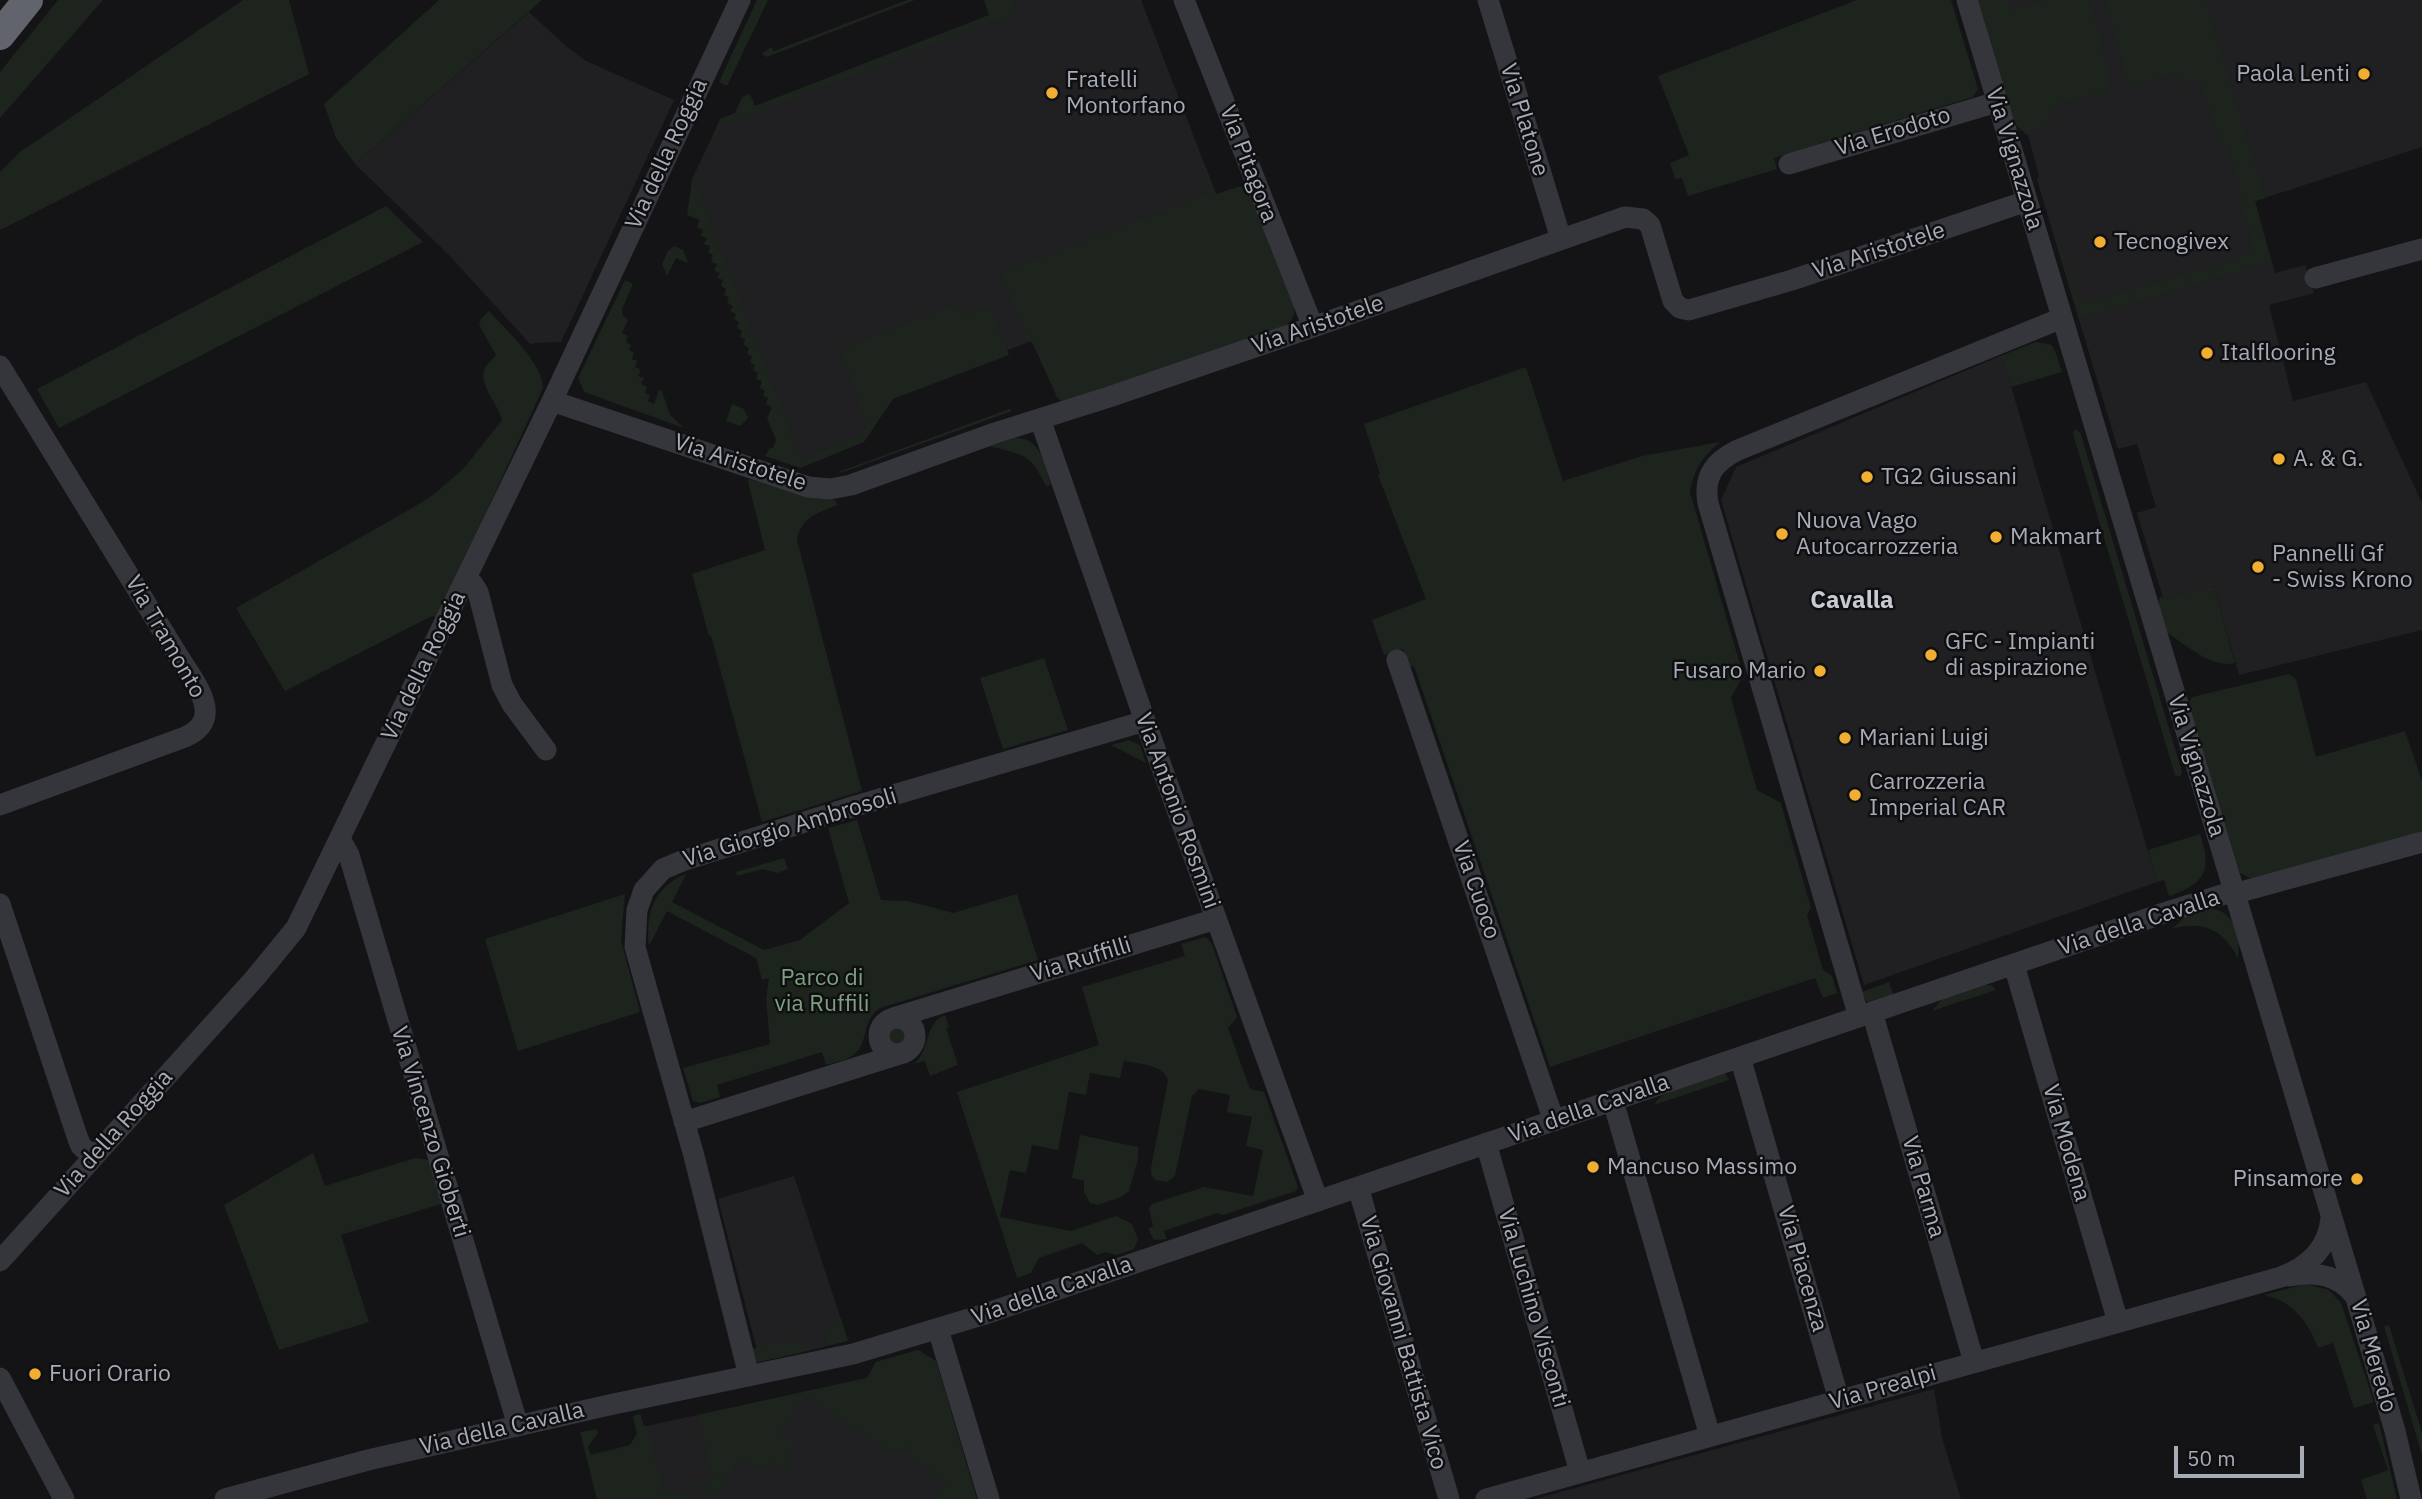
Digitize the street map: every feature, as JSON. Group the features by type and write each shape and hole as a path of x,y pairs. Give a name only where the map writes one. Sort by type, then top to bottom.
{"highway":[{"path":"0,35 28,0"}],"street":[{"name":"Via della Roggia","path":"0,1261 290,937 552,401 740,0"},
{"name":"Via Pitagora","path":"1184,0 1313,327"},
{"name":"Via Platone","path":"1488,0 1561,239"},
{"name":"Via Vignazzola","path":"1966,0 2331,1214"},
{"name":"Via Erodoto","path":"1789,164 1997,102"},
{"name":"Via Aristotele","path":"552,401 808,487 830,489 851,485 1313,327 1625,217 1643,219 1650,225 1673,301 1680,308 1689,310 1804,276 2027,201"},
{"path":"2315,278 2422,249"},
{"path":"1866,1015 1708,503 1705,490 1708,478 1728,454 2062,318"},
{"name":"Via Tramonto","path":"0,366 201,694 206,713 200,728 184,737 0,805"},
{"name":"Via Antonio Rosmini","path":"1040,419 1144,721 1318,1200"},
{"path":"466,580 473,584 478,592 506,694 546,750"},
{"name":"Via Cuoco","path":"1397,660 1553,1121"},
{"name":"Via Giorgio Ambrosoli","path":"749,1376 684,1122 635,947 635,920 643,890 655,876 682,861 1144,721"},
{"name":"Via Vincenzo Gioberti","path":"340,839 353,868 518,1426"},
{"name":"Via della Cavalla","path":"225,1499 335,1468 862,1351 938,1329 2234,892 2422,842"},
{"path":"0,904 7,949 78,1139 81,1146 93,1157"},
{"name":"Via Ruffilli","path":"887,1024 946,1001 1216,919"},
{"name":"Via Modena","path":"2014,965 2118,1322"},
{"name":"Via Ruffilli","path":"908,1047 928,1015 946,1001"},
{"name":"Via Parma","path":"1866,1015 1974,1362"},
{"path":"854,1070 870,1053 887,1024 904,1019 912,1026 908,1047"},
{"path":"887,1024 879,1041 882,1046 891,1053 908,1047"},
{"path":"684,1122 854,1070 908,1047"},
{"name":"Via Piacenza","path":"1740,1057 1839,1400"},
{"path":"1613,1101 1710,1436"},
{"name":"Via Luchino Visconti","path":"1486,1143 1580,1472"},
{"name":"Via Giovanni Battista Vico","path":"1358,1187 1448,1499"},
{"name":"Via Prealpi","path":"2281,1277 2311,1261 2319,1252 2327,1240 2331,1214"},
{"name":"Via Meredo","path":"2331,1214 2395,1431 2411,1499"},
{"name":"Via Prealpi","path":"1486,1499 2281,1277 2314,1273 2325,1275 2343,1283 2356,1298"},
{"path":"938,1329 989,1499"},
{"path":"0,1378 64,1499"}],"shaded area":[{"path":"1009,0 1141,0 1216,194 1031,341 890,396 861,439 799,463 691,181 719,123 1012,9"},
{"path":"1984,0 2422,0 2422,147 2255,201 2275,273 2305,265 2314,293 2269,305 2293,401 2366,382 2422,503 2422,630 2239,675 2214,586 2164,601 2137,513 2156,507 2137,444 2118,449 2037,180 2039,176 2028,135 2024,133"},
{"path":"529,12 586,61 674,100 561,342 531,345 449,255 355,164"},
{"path":"1998,357 2003,359 2157,882 1864,985 1721,500 1736,467"},
{"path":"794,1176 848,1341 778,1358 758,1354 718,1199"},
{"path":"918,1350 936,1361 977,1499 597,1499 586,1456 630,1445 642,1427 867,1378 876,1362"},
{"path":"1934,1389 1942,1438 1961,1499 1535,1499"}],"green space":[{"path":"58,0 103,0 0,118 0,72"},
{"path":"243,0 289,0 309,74 0,230 0,172 20,152"},
{"path":"439,0 542,0 355,164 336,138 324,104"},
{"path":"757,0 768,0 727,86 719,82"},
{"path":"907,0 915,0 767,57 762,54 771,47 774,51"},
{"path":"984,0 1012,0 1016,9 1014,14 722,126 716,139 712,137 720,119 735,113 742,97 750,94 755,106 989,15"},
{"path":"1857,0 1951,0 1978,89 1973,97 1774,158 1777,169 1688,196 1682,178 1675,179 1670,163 1689,155 1658,76"},
{"path":"1977,0 2007,0 2010,10 2049,0 2090,0 2110,78 2106,93 2059,103 2047,125 2028,131 2028,135 2015,125"},
{"path":"2106,0 2205,0 2265,198 2255,201 2271,262 2079,319 2056,242 2059,241 2077,298 2084,303 2234,260 2234,257 2249,253 2253,244 2229,152 2216,133 2199,80 2182,85 2178,73 2129,87"},
{"path":"1206,168 1216,194 1241,186 1247,189 1292,298 1292,318 1284,327 1062,402 1057,397 1032,342 1028,342 1001,273 1211,192 1203,169"},
{"path":"692,180 801,459 861,435 867,424 840,349 961,302 966,314 989,305 1009,355 893,399 864,442 800,468 765,456 776,440 767,418 772,407 766,404 768,398 763,396 765,391 760,388 762,381 756,379 758,373 753,370 755,365 750,362 752,356 747,354 749,348 744,345 745,339 740,337 742,331 737,328 739,322 734,320 736,314 730,311 733,306 727,303 729,297 724,295 726,289 721,286 723,280 717,278 720,273 714,270 717,264 711,262 713,255 708,253 710,246 704,244 707,238 701,236 703,230 697,227 700,220 687,215"},
{"path":"386,206 423,242 59,428 37,389"},
{"path":"674,246 683,250 688,263 676,258 667,276 662,264 668,251"},
{"path":"625,280 633,284 622,309 623,316 628,320 622,333 628,336 626,342 631,345 629,350 634,353 632,359 637,361 635,367 641,370 638,376 644,378 641,384 647,387 645,393 650,395 648,401 654,404 659,390 662,391 670,415 684,428 584,392 578,378"},
{"path":"489,311 530,357 537,368 543,388 438,618 432,616 285,691 236,608 414,507 433,495 464,468 502,420 486,388 483,374 487,364 496,355 479,325"},
{"path":"2036,342 2051,345 2062,372 2011,387 2003,360 1998,357"},
{"path":"1526,367 1563,481 1642,456 1720,442 1700,464 1690,492 1743,675 1731,698 1757,790 1781,803 1811,908 1807,915 1823,970 1832,976 1837,993 1823,998 1815,978 1550,1067 1414,666 1409,667 1403,649 1384,655 1372,620 1426,599 1378,475 1380,474 1364,424"},
{"path":"732,404 744,409 748,418 740,426 726,421"},
{"path":"1009,409 1012,411 836,473"},
{"path":"2075,429 2080,432 2182,772 2180,777 2175,775 2073,434"},
{"path":"1014,438 1023,439 1036,447 1044,461 1051,485 1046,486 1035,466 1024,456 989,446"},
{"path":"749,479 813,498 835,500 837,505 806,521 797,540 862,791 762,822 692,574 765,550"},
{"path":"2214,586 2235,663 2226,664 2208,659 2166,632 2158,604 2162,596 2164,600"},
{"path":"1044,658 1068,730 1003,749 980,678"},
{"path":"2289,674 2296,679 2316,757 2405,731 2422,781 2422,834 2261,877 2250,878 2240,873 2188,705 2192,697"},
{"path":"1129,740 1140,745 1146,763 1111,745"},
{"name":"Parco di via Ruffili","path":"857,820 881,900 908,901 953,913 1017,894 1038,960 880,1008 870,1020 862,1045 847,1059 826,1065 822,1052 717,1085 720,1097 700,1103 693,1101 683,1068 770,1044 766,999 769,978 762,980 756,958 667,911 649,946 649,923 654,902 666,886 686,874 672,902 764,950 800,940 849,903 828,828"},
{"path":"2200,834 2205,857 2203,874 2191,886 2169,896 2164,880 2157,882 2148,850"},
{"path":"784,858 788,869 778,873 763,869 737,876 736,872"},
{"path":"625,894 621,940 640,1012 518,1051 485,939"},
{"path":"2209,909 2218,910 2230,919 2237,934 2238,959 2226,941 2211,930 2193,926 2172,929 2185,917"},
{"path":"1206,937 1212,944 1237,1017 1228,1028 1250,1089 1264,1092 1298,1187 1296,1191 1164,1231 1167,1239 1154,1240 1148,1229 1153,1226 1149,1209 1152,1204 1204,1187 1253,1196 1263,1150 1246,1146 1252,1117 1227,1112 1230,1095 1199,1089 1192,1096 1175,1176 1167,1182 1155,1180 1151,1168 1168,1080 1156,1068 1124,1061 1120,1078 1090,1073 1086,1095 1069,1092 1058,1150 1032,1145 1026,1173 1010,1170 1000,1217 1071,1231 1116,1216 1132,1224 1138,1239 1134,1249 1117,1255 1105,1252 1097,1255 1082,1243 1039,1258 1031,1273 1017,1278 957,1092 1099,1045 1082,987 1185,956 1181,944"},
{"path":"1889,982 1894,996 1870,1003 1866,1001 1862,992"},
{"path":"1991,985 1996,990 1932,1011 1942,999"},
{"path":"945,1015 949,1027 946,1028 958,1065 930,1076 925,1061 914,1064 923,1051 930,1030 938,1019"},
{"path":"897,1023 906,1027 910,1036 906,1045 897,1049 888,1045 884,1036 888,1027"},
{"path":"1725,1073 1729,1080 1654,1105 1675,1089"},
{"path":"1080,1135 1138,1147 1138,1159 1129,1191 1121,1197 1098,1205 1090,1203 1084,1192 1084,1181 1072,1178"},
{"path":"313,1153 325,1186 415,1158 431,1160 444,1203 341,1235 369,1322 279,1350 224,1205"},
{"path":"2306,1284 2329,1290 2341,1303 2374,1402 2354,1408 2333,1343 2318,1348 2304,1321 2291,1307 2264,1295"},
{"path":"841,1319 848,1341 828,1345 830,1322"},
{"path":"2389,1325 2422,1433 2422,1455 2384,1326"},
{"path":"784,1340 806,1345 807,1351 759,1362 755,1360 752,1349"},
{"path":"918,1350 936,1361 977,1499 935,1499 946,1482 913,1460 906,1446 898,1458 805,1396 780,1432 796,1443 789,1455 794,1458 785,1470 772,1461 764,1472 741,1456 713,1497 693,1484 713,1480 698,1415 867,1378 876,1362"},
{"path":"640,1414 644,1426 647,1426 663,1491 675,1489 686,1496 684,1499 597,1499 580,1432 596,1429 598,1433 588,1447 591,1455 630,1445 637,1434 633,1416"},
{"path":"2379,1423 2397,1499 2367,1499 2361,1480 2388,1470 2373,1425"}],"place":[{"name":"Paola Lenti","path":"2364,74"},
{"name":"Fratelli Montorfano","path":"1052,93"},
{"name":"Tecnogivex","path":"2100,242"},
{"name":"Italflooring","path":"2207,353"},
{"name":"A. & G.","path":"2279,459"},
{"name":"TG2 Giussani","path":"1867,477"},
{"name":"Nuova Vago Autocarrozzeria","path":"1782,534"},
{"name":"Makmart","path":"1996,537"},
{"name":"Pannelli Gf - Swiss Krono","path":"2258,567"},
{"name":"GFC - Impianti di aspirazione","path":"1931,655"},
{"name":"Fusaro Mario","path":"1820,671"},
{"name":"Mariani Luigi","path":"1845,738"},
{"name":"Carrozzeria Imperial CAR","path":"1855,795"},
{"name":"Mancuso Massimo","path":"1593,1167"},
{"name":"Pinsamore","path":"2357,1179"},
{"name":"Fuori Orario","path":"35,1374"}],"district":[{"name":"Cavalla","path":"1852,601"}]}
